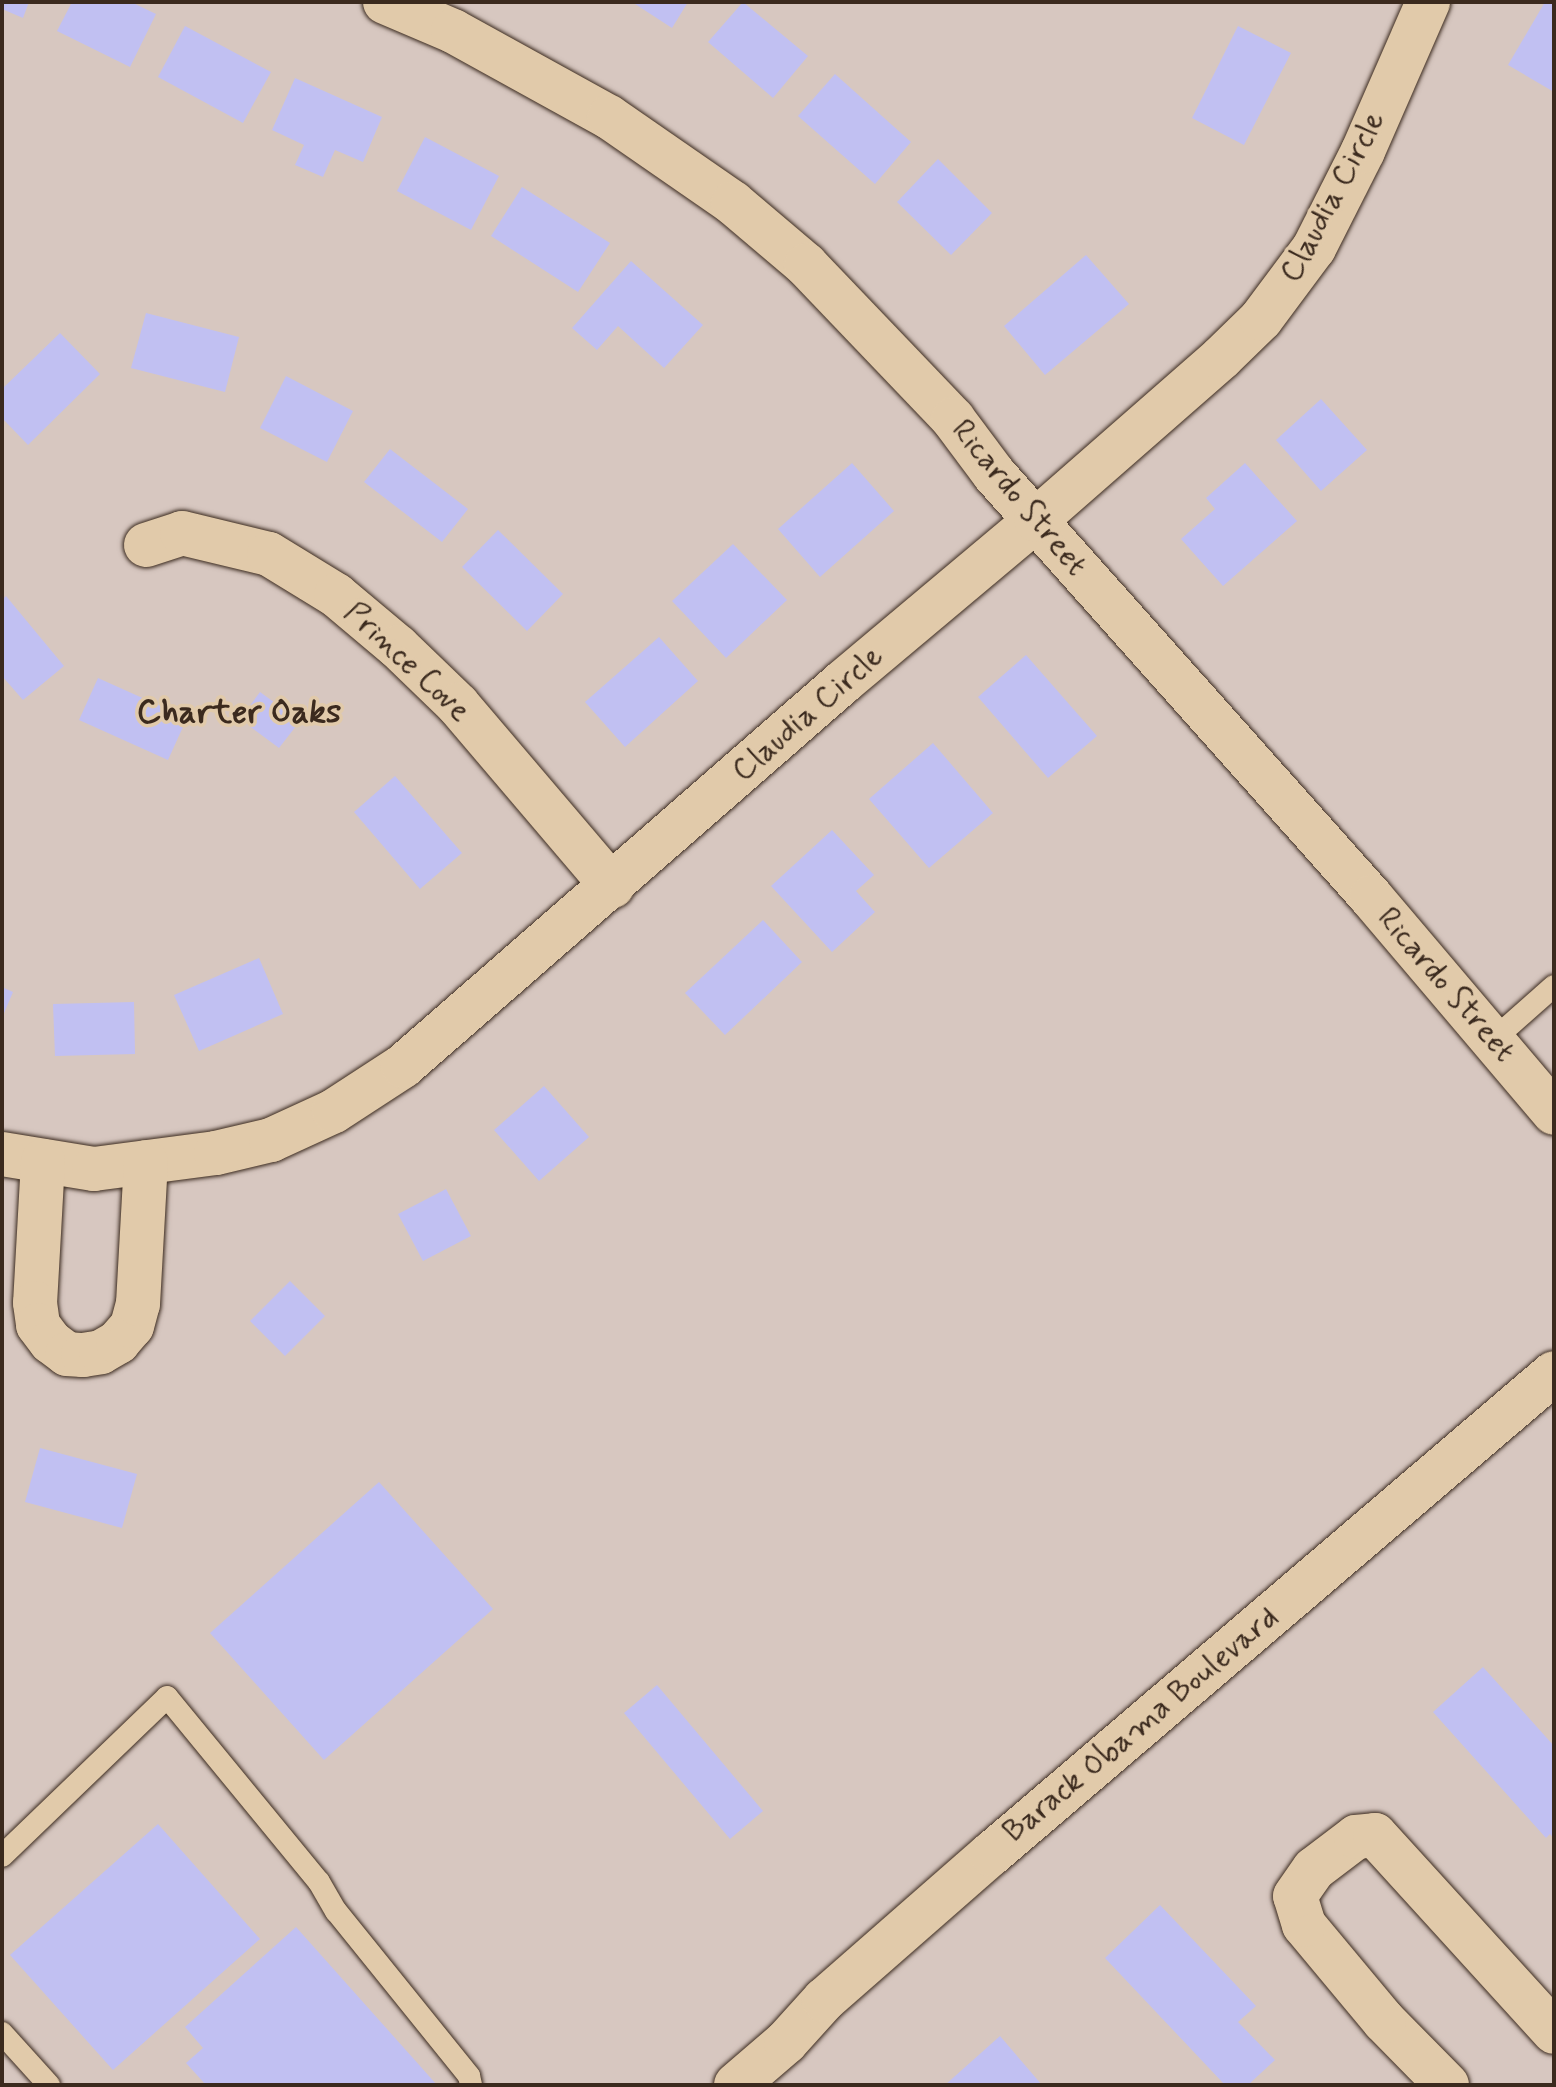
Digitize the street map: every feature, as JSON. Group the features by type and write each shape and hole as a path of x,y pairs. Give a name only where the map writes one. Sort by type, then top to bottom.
{"street":[{"name":"Ricardo Street","path":"385,2 453,31 595,109 671,157 733,203 806,265 953,419 994,474 1554,1113"},
{"name":"Claudia Circle","path":"22,1158 94,1169 216,1153 271,1140 334,1111 403,1066 1221,358 1287,286 1314,248 1363,151 1428,2"},
{"name":"Prince Cove","path":"146,545 182,533 269,554 336,595 398,647 458,705 612,886"},
{"path":"22,1158 38,1325 51,1342 67,1354 83,1355 101,1352 118,1342 132,1326 138,1304 146,1162"},
{"name":"Barack Obama Boulevard","path":"736,2085 786,2042 824,2000 991,1854 1554,1373"},
{"path":"1447,2085 1384,2021 1304,1925 1295,1896 1314,1869 1356,1837 1375,1835 1554,2032"}],"lane":[{"path":"1493,1040 1554,986"},
{"path":"2,1856 167,1697 319,1882 336,1911 469,2076 471,2085"},
{"path":"2,2033 49,2085"}],"building":[{"path":"2,2 29,2 23,18 2,9"},
{"path":"72,2 131,2 156,14 130,67 57,31"},
{"path":"632,2 688,2 672,28"},
{"path":"743,2 808,56 773,98 708,42"},
{"path":"1545,2 1554,2 1554,92 1508,65"},
{"path":"185,26 271,72 243,123 158,77"},
{"path":"1238,26 1291,53 1244,145 1192,118"},
{"path":"835,74 911,142 875,184 798,116"},
{"path":"295,78 382,117 363,162 335,150 323,177 295,165 304,145 272,130"},
{"path":"425,137 499,176 471,230 397,191"},
{"path":"938,159 992,213 951,255 897,202"},
{"path":"522,187 610,243 578,292 491,236"},
{"path":"1086,255 1129,304 1045,375 1004,326"},
{"path":"631,261 703,325 664,368 618,326 597,350 572,328"},
{"path":"146,313 239,337 225,392 131,368"},
{"path":"60,333 100,374 28,445 2,418 2,389"},
{"path":"286,376 353,411 327,462 260,428"},
{"path":"1321,399 1367,450 1321,491 1276,440"},
{"path":"390,449 468,509 442,542 364,482"},
{"path":"852,463 894,511 820,577 778,529"},
{"path":"1245,463 1297,521 1223,586 1181,539 1215,509 1206,498"},
{"path":"498,530 563,594 527,631 462,567"},
{"path":"733,544 787,600 726,658 672,601"},
{"path":"6,596 64,666 23,700 2,676 2,600"},
{"path":"659,637 698,681 625,747 585,702"},
{"path":"1026,655 1097,736 1048,778 978,697"},
{"path":"98,678 187,718 168,760 79,720"},
{"path":"260,692 300,721 279,748 240,719"},
{"path":"933,743 993,813 929,868 869,799"},
{"path":"395,776 462,853 420,889 354,812"},
{"path":"832,830 874,875 856,891 875,912 832,952 771,886"},
{"path":"763,920 802,962 725,1035 685,993"},
{"path":"259,958 283,1014 199,1051 174,995"},
{"path":"2,987 13,992 2,1018"},
{"path":"134,1002 135,1054 55,1056 53,1004"},
{"path":"544,1086 589,1137 539,1181 494,1130"},
{"path":"446,1189 471,1236 423,1261 398,1214"},
{"path":"290,1281 325,1316 285,1356 250,1321"},
{"path":"40,1448 137,1474 122,1528 25,1502"},
{"path":"379,1482 493,1609 324,1760 210,1633"},
{"path":"1483,1667 1554,1746 1554,1839 1550,1834 1546,1838 1433,1712"},
{"path":"657,1685 763,1811 730,1839 624,1713"},
{"path":"158,1824 260,1939 113,2070 10,1955"},
{"path":"1160,1905 1256,2006 1238,2022 1275,2060 1248,2085 1225,2085 1105,1958"},
{"path":"296,1927 437,2085 206,2085 186,2063 203,2048 185,2027"},
{"path":"1000,2036 1042,2085 945,2085"}],"district":[{"name":"Charter Oaks","path":"239,713"}]}
